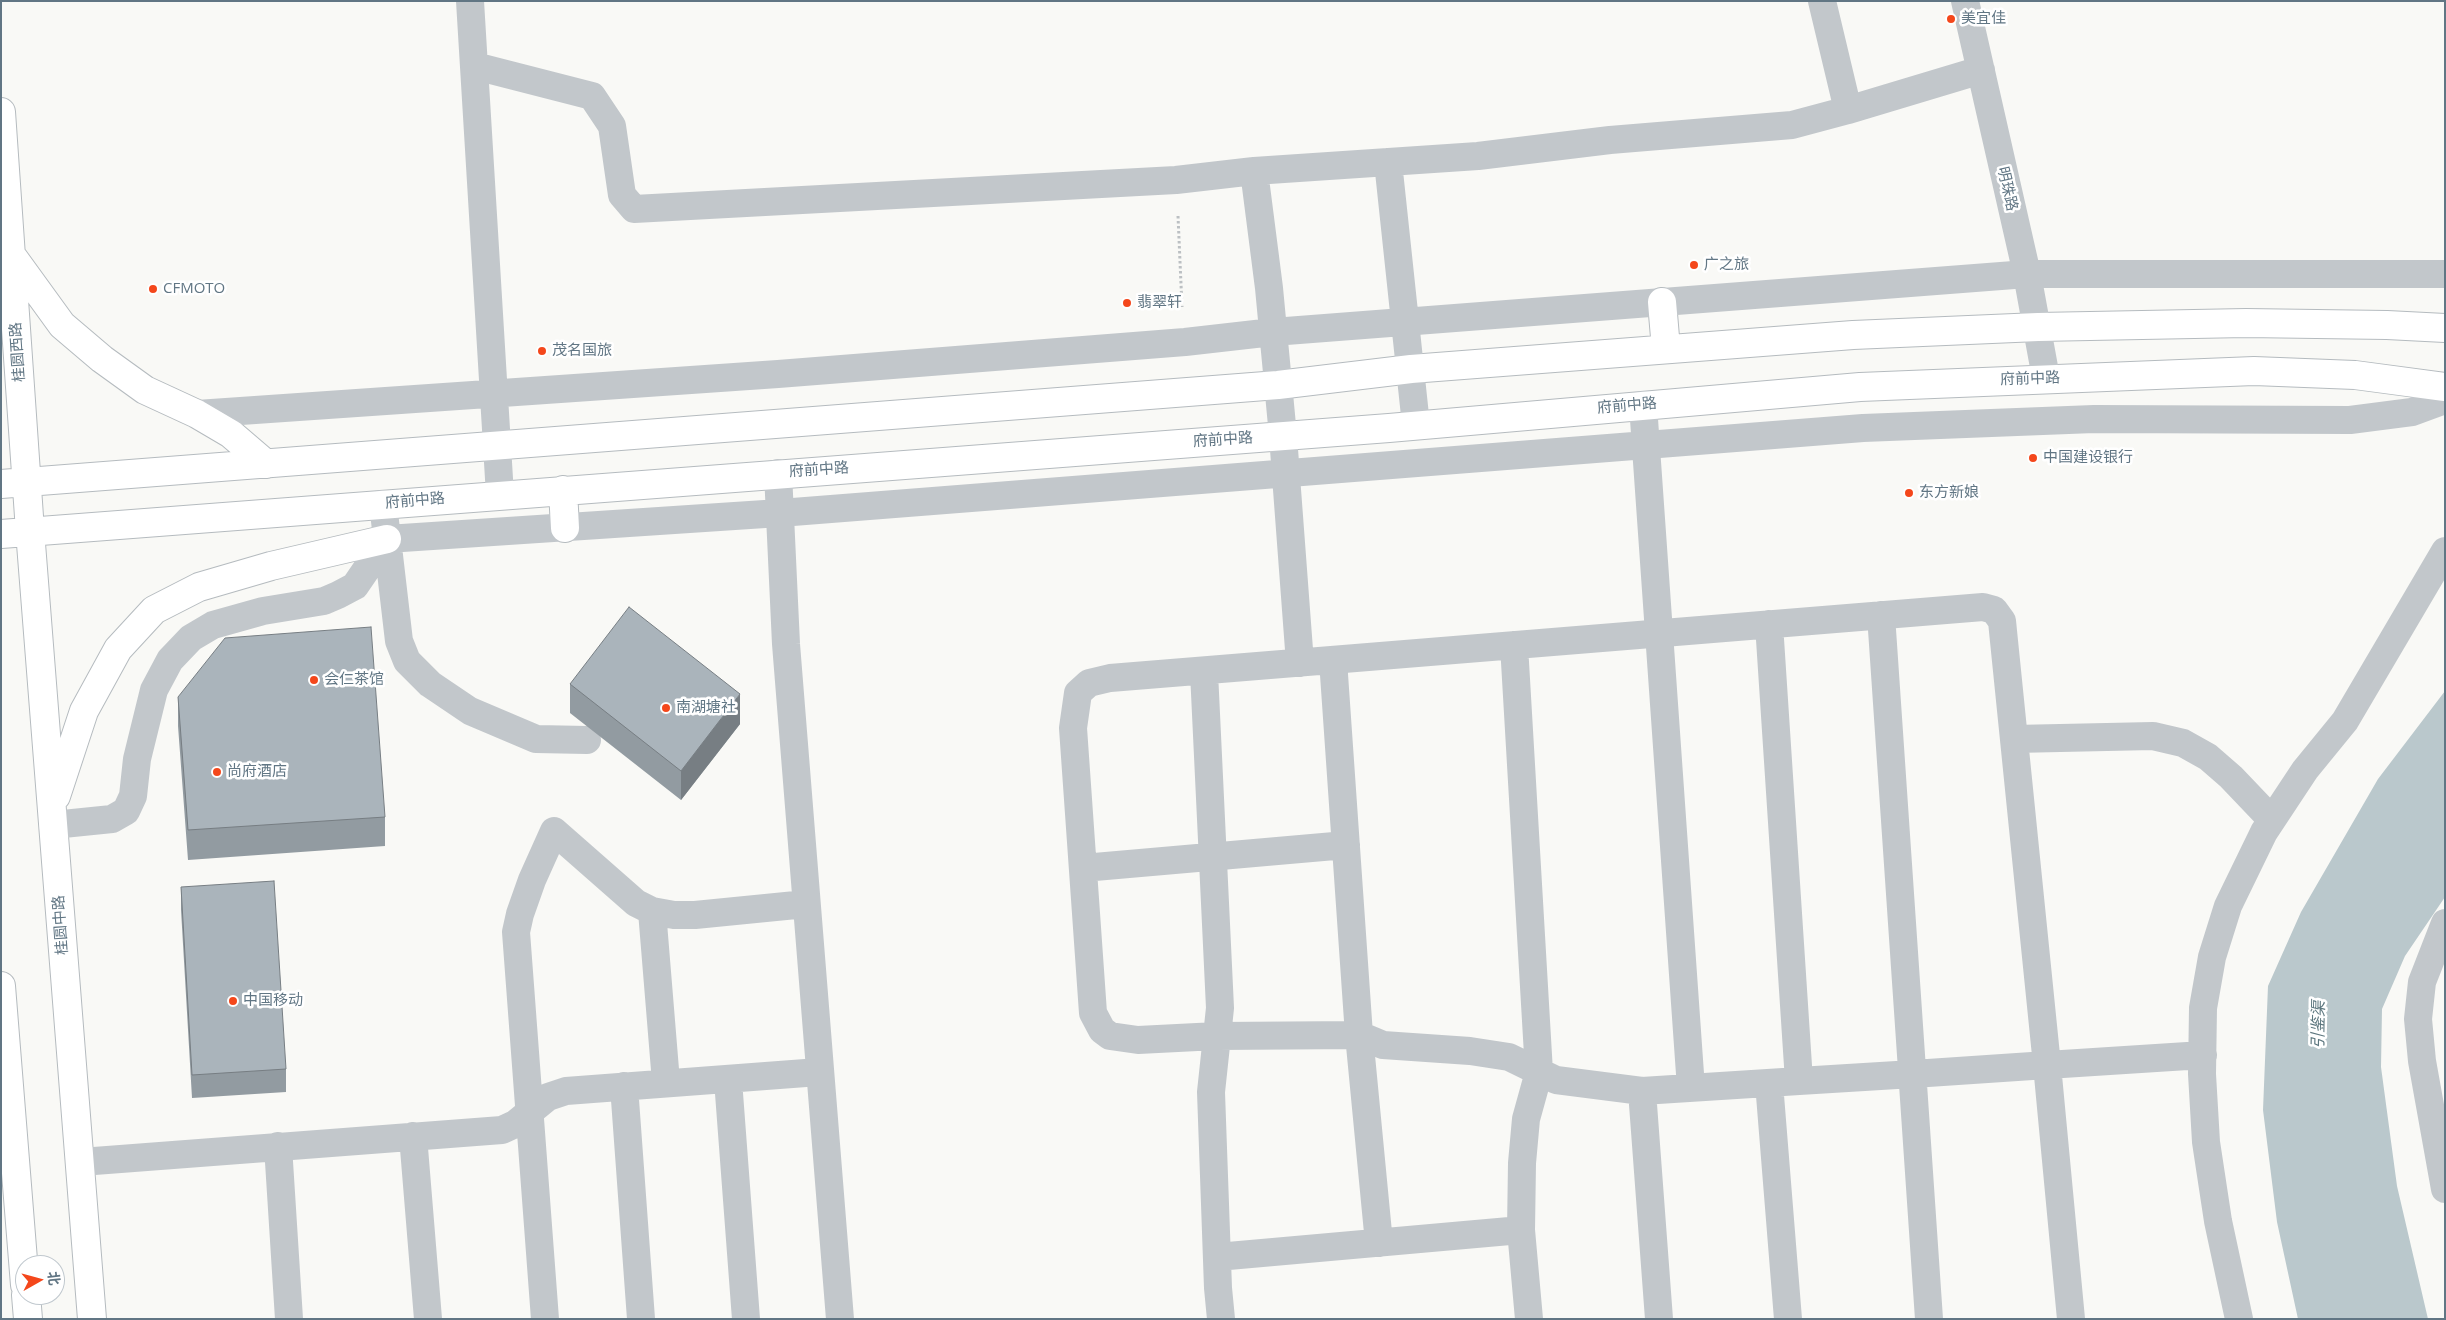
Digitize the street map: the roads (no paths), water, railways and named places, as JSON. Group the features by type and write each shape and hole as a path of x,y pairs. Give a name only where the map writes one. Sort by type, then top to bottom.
{"main road":[{"name":"桂圆西路","path":"1,112 10,254 14,483 30,531"},
{"path":"10,254 34,290 62,325 102,359 145,390 197,414 231,434 266,464"},
{"path":"1662,302 1666,350"},
{"path":"14,483 1278,385 1411,369 1853,335 2038,327 2246,323 2387,325 2445,328"},
{"name":"府前中路","path":"1,534 778,473 1283,436 1860,387 2254,371 2355,375 2445,387"},
{"path":"563,490 565,528"},
{"name":"桂圆中路","path":"30,531 92,1319"},
{"path":"53,816 84,711 118,649 154,610 208,584 271,566 387,539"},
{"path":"1,986 5,1080 22,1255"},
{"path":"27,1305 28,1319"}],"street":[{"path":"470,1 476,66 500,495"},
{"path":"1822,1 1848,110"},
{"name":"明珠路","path":"1966,1 2027,274 2046,378"},
{"path":"476,66 592,96 612,126 622,195 634,209 1176,180 1254,170 1478,156 1610,140 1792,125 1981,70"},
{"path":"1388,162 1416,425"},
{"path":"1254,170 1283,436 1300,663"},
{"path":"197,414 768,375 1185,342 1273,332 2027,274 2445,274"},
{"path":"387,539 780,513 1863,428 2094,419 2350,420 2412,412 2445,400"},
{"path":"1643,405 1691,1088"},
{"path":"778,473 786,644 840,1319"},
{"path":"382,504 399,641 407,661 430,684 470,712 536,739 587,740"},
{"path":"53,816 112,818 126,811 133,796 137,759 154,690 170,660 191,638 213,625 230,620 263,611 324,601 338,595 355,586 387,539"},
{"path":"2239,1319 2218,1221 2206,1142 2202,1055 2203,1008 2212,957 2228,906 2264,832 2305,770 2345,721 2445,551"},
{"path":"2071,1319 2047,1065 2002,621 1994,610 1982,606 1514,644 1204,672 1110,678 1089,683 1078,693 1073,728 1093,1013 1102,1030 1110,1036 1138,1040 1217,1036 1359,1034 1383,1045 1470,1051 1509,1057 1556,1080 1571,1084 1642,1091 1799,1082 2047,1065 2202,1055"},
{"path":"1881,614 1914,1074 1929,1319"},
{"path":"1769,624 1799,1082"},
{"path":"1514,644 1539,1072 1526,1119 1522,1163 1521,1230 1529,1319"},
{"path":"1333,660 1359,1034 1378,1243"},
{"path":"1204,672 1220,1008 1211,1092 1221,1319"},
{"path":"2014,739 2153,736 2183,744 2208,757 2226,772 2272,820"},
{"path":"545,1319 528,1114 516,932 532,880 554,831 636,902 652,911 695,916 806,904"},
{"path":"1083,868 1346,845"},
{"path":"652,911 666,1082"},
{"path":"2445,923 2422,982 2418,1019 2435,1075 2445,1188"},
{"path":"81,1162 502,1130 516,1124 536,1105 548,1097 566,1091 819,1072"},
{"path":"728,1080 746,1319"},
{"path":"1769,1083 1788,1319"},
{"path":"624,1086 641,1319"},
{"path":"1642,1091 1659,1319"},
{"path":"414,1136 428,1319"},
{"path":"278,1146 289,1319"},
{"path":"1217,1257 1521,1230"}],"water":[{"name":"引鉴渠","path":"2445,691 2445,897 2405,956 2382,1009 2381,1067 2397,1186 2428,1319 2298,1319 2277,1222 2263,1110 2268,986 2301,912 2378,779"}],"place":[{"name":"美宜佳","path":"1951,19"},
{"name":"广之旅","path":"1694,265"},
{"name":"CFMOTO","path":"153,289"},
{"name":"翡翠轩","path":"1127,303"},
{"name":"茂名国旅","path":"542,351"},
{"name":"中国建设银行","path":"2033,458"},
{"name":"东方新娘","path":"1909,493"},
{"name":"会仁茶馆","path":"314,680"},
{"name":"南湖塘社","path":"666,708"},
{"name":"尚府酒店","path":"217,772"},
{"name":"中国移动","path":"233,1001"}]}
